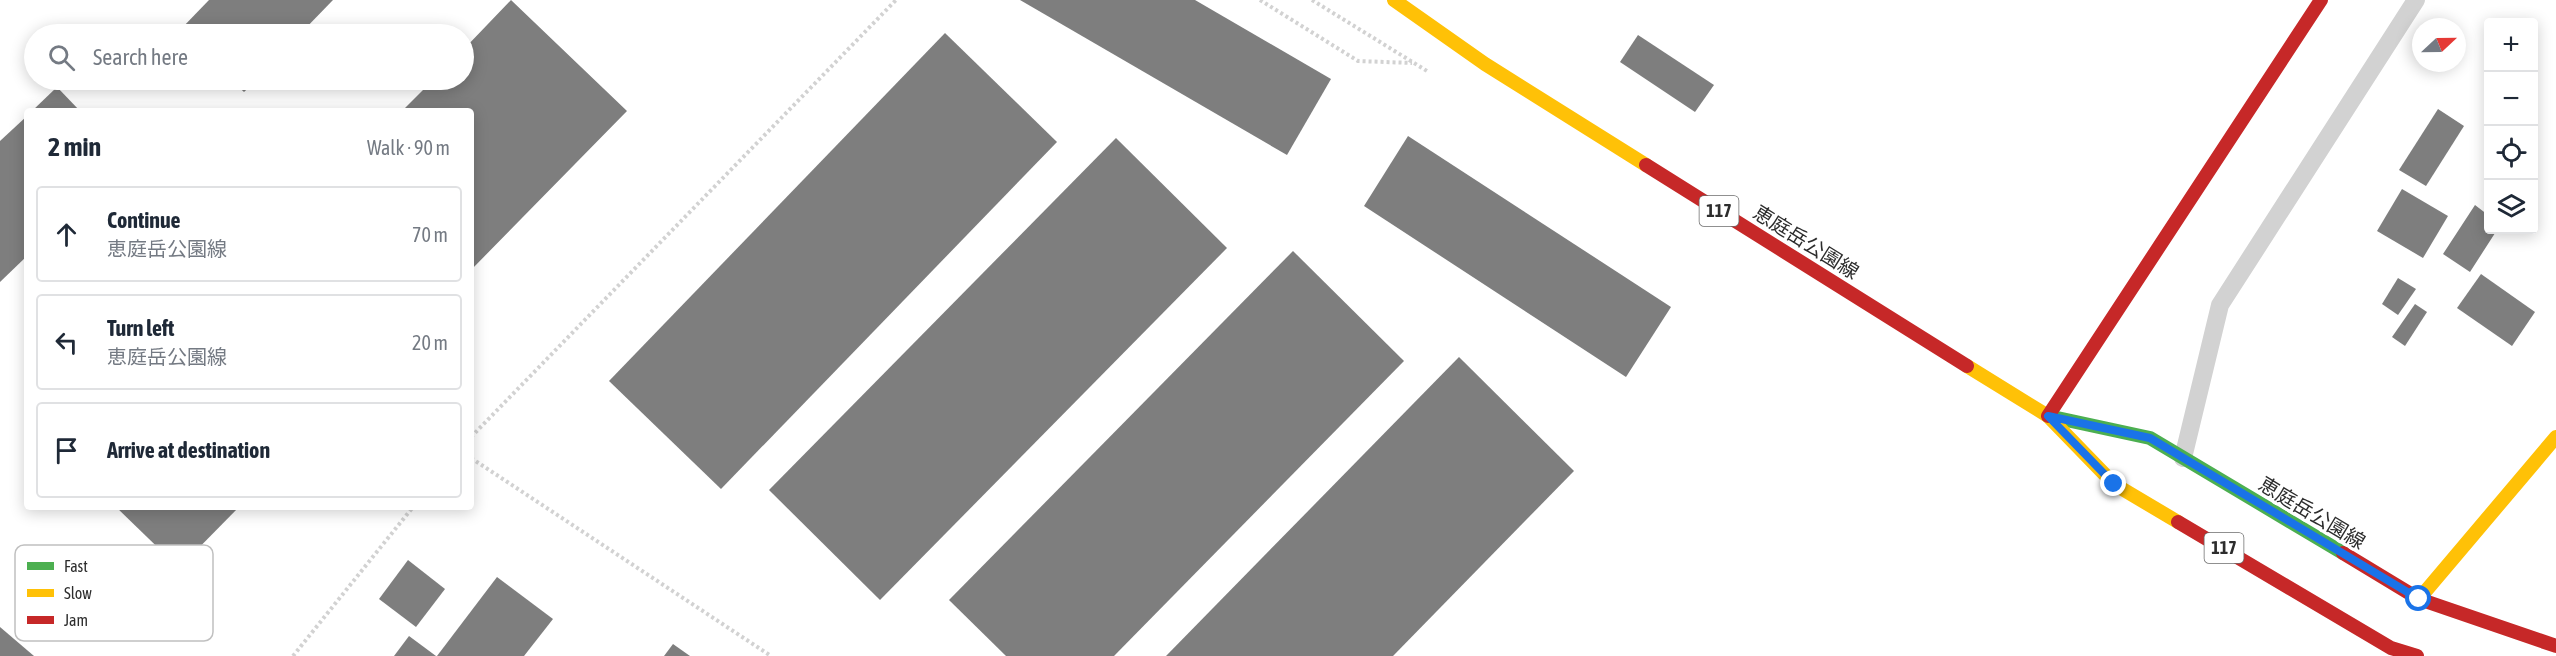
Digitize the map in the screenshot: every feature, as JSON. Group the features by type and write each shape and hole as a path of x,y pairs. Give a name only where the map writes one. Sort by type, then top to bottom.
{"main road":[{"name":"恵庭岳公園線","path":"1394,0 1485,64 2048,416 2114,484 2391,648 2417,656"},
{"path":"2048,416 2321,0"},
{"name":"恵庭岳公園線","path":"2048,416 2150,438 2419,599 2556,646"},
{"path":"2419,599 2556,437"}],"lane":[{"path":"2183,458 2220,305 2416,0"}],"path":[{"path":"474,434 896,0"},
{"path":"1260,0 1358,61 1427,63"},
{"path":"474,460 771,656"},
{"path":"293,656 411,510"}],"building":[{"path":"209,0 333,0 310,24 186,24"},
{"path":"511,0 627,111 474,267 474,108 405,108 423,90 474,90 474,39"},
{"path":"1020,0 1195,0 1331,79 1287,155"},
{"path":"945,33 1057,142 721,489 609,381"},
{"path":"1638,35 1714,85 1695,112 1620,62"},
{"path":"54,90 60,90 77,108 35,108"},
{"path":"2438,109 2464,126 2426,186 2399,170"},
{"path":"24,119 24,259 0,282 0,141"},
{"path":"1408,136 1671,307 1626,377 1364,206"},
{"path":"1116,138 1227,248 880,600 769,490"},
{"path":"2402,189 2448,216 2423,258 2377,231"},
{"path":"2475,205 2484,212 2484,234 2494,234 2470,272 2443,254"},
{"path":"1293,251 1404,361 1114,656 1006,656 949,600"},
{"path":"2481,274 2535,312 2512,346 2457,308"},
{"path":"2398,278 2416,289 2398,315 2382,304"},
{"path":"2415,304 2427,312 2405,346 2392,337"},
{"path":"1459,357 1574,471 1393,656 1166,656"},
{"path":"119,510 236,510 202,545 155,545"},
{"path":"408,560 445,589 416,627 379,599"},
{"path":"497,577 553,619 524,656 437,656"},
{"path":"0,627 34,656 0,656"},
{"path":"409,636 436,656 394,656"},
{"path":"673,644 690,656 664,656"}],"traffic: fast":[{"path":"2048,416 2150,438 2343,553"}],"traffic: slow":[{"path":"1394,0 1485,64 1646,165"},
{"path":"1967,366 2048,416 2114,484 2178,522"},
{"path":"2419,599 2556,437"}],"traffic: jam":[{"path":"2048,416 2321,0"},
{"path":"1646,165 1967,366"},
{"path":"2178,522 2391,648 2417,656"},
{"path":"2343,553 2419,599 2556,646"}],"route":[{"path":"2114,484 2048,416 2150,438 2419,599"}]}
